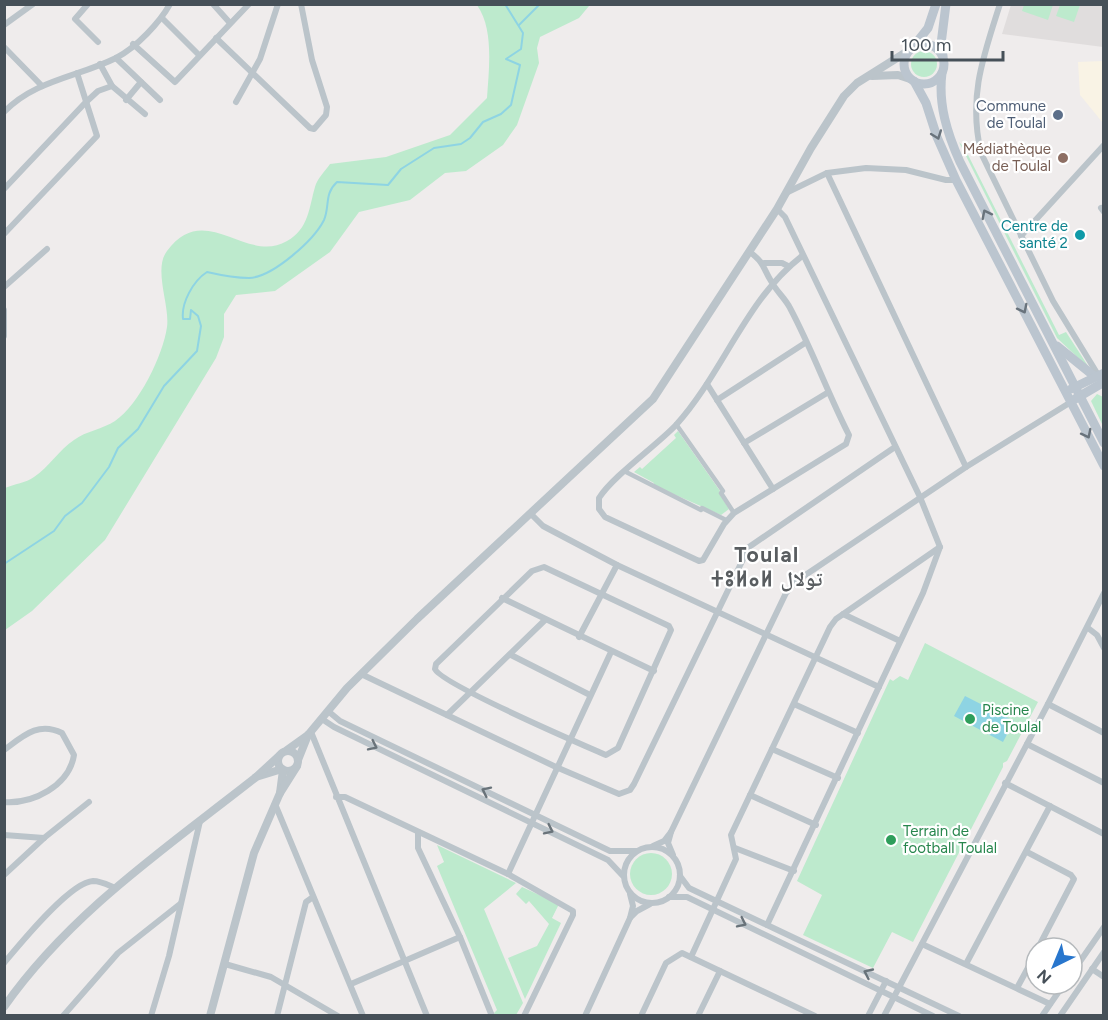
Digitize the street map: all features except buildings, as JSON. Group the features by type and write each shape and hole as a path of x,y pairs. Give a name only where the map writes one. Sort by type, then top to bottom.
{"main road":[{"path":"936,4 928,28 910,49 904,68 926,103 937,137 956,180 1104,466"},
{"path":"946,4 941,44 943,58 941,102 950,140 1104,443"},
{"path":"910,49 931,45 943,58"},
{"path":"912,80 926,84 933,82 942,73"},
{"path":"1050,340 1101,379"},
{"path":"1074,386 1101,379"},
{"path":"1069,398 1080,397 1101,379"},
{"path":"1069,398 1074,386"}],"street":[{"path":"4,25 33,4"},
{"path":"88,4 75,18 98,42"},
{"path":"213,4 230,23"},
{"path":"133,44 175,82 249,4"},
{"path":"236,102 254,73 267,42 278,4"},
{"path":"216,38 310,128 314,129 327,107 312,60 302,4"},
{"path":"1000,4 977,80 975,115 977,135 987,168 1053,301 1101,379"},
{"path":"4,112 26,93 116,58 162,18 166,6"},
{"path":"162,18 199,55"},
{"path":"4,47 42,86"},
{"path":"6,1002 64,935 115,888 309,733 361,674 653,399 788,192 833,111 844,96 867,77 910,49"},
{"path":"116,58 160,100"},
{"path":"100,64 112,86 145,114"},
{"path":"4,234 96,137 77,73"},
{"path":"867,77 887,74 912,80"},
{"path":"126,100 141,82"},
{"path":"4,189 85,103 99,91 112,86"},
{"path":"1021,236 1103,146"},
{"path":"788,192 827,173 887,168 956,180"},
{"path":"827,173 966,467"},
{"path":"767,925 838,778 934,568 940,548 920,497 896,447 785,217 777,209"},
{"path":"4,287 47,249"},
{"path":"750,252 764,263 773,285 789,307 827,393 849,435 848,440 734,513 726,520 701,561 617,523 603,515 598,503 602,494 676,424 707,384 773,285 802,256"},
{"path":"764,263 782,263 789,267"},
{"path":"4,310 4,336"},
{"path":"717,400 805,343"},
{"path":"707,384 773,489"},
{"path":"744,443 827,393"},
{"path":"959,1016 689,888 680,876 668,843 671,832 768,634 786,592 795,582 1069,398"},
{"path":"676,424 723,491 721,493 734,513"},
{"path":"361,674 556,767 619,794 630,790 716,609 749,547 896,447"},
{"path":"626,472 701,510 702,508 726,520"},
{"path":"531,514 543,526 617,565 716,609 879,687"},
{"path":"691,957 736,859 731,834 830,627 843,614 940,548"},
{"path":"579,637 617,565"},
{"path":"544,567 669,626 671,634 615,752 606,755 473,693 436,673 436,664 502,598 532,571 544,567"},
{"path":"884,1016 1088,628 1104,593"},
{"path":"502,598 579,637 654,671"},
{"path":"843,614 900,641"},
{"path":"447,715 473,693 545,620"},
{"path":"1088,628 1097,635 1104,648"},
{"path":"508,874 569,738 611,652"},
{"path":"511,655 590,695"},
{"path":"794,704 858,733"},
{"path":"1048,704 1104,733"},
{"path":"328,711 340,721 534,819 608,860 623,876 633,906 630,918 585,1016"},
{"path":"322,718 334,727 534,819 610,850 636,851 664,841 671,832"},
{"path":"4,750 33,730 45,728 62,733 74,755 65,774 41,795 31,800 4,802"},
{"path":"210,1016 254,853 309,733"},
{"path":"309,733 427,1016"},
{"path":"1027,744 1104,783"},
{"path":"772,749 838,778"},
{"path":"287,750 293,752 297,763"},
{"path":"279,756 278,764 282,770 280,793"},
{"path":"255,778 282,770 292,771 297,763"},
{"path":"1005,783 1102,831"},
{"path":"750,795 816,825"},
{"path":"336,797 345,797 508,874 573,911 524,1016"},
{"path":"4,875 44,838 89,802"},
{"path":"275,804 363,1016"},
{"path":"966,964 1050,806"},
{"path":"151,1016 181,904 200,821"},
{"path":"417,832 418,848 460,937 492,1016"},
{"path":"4,835 44,838"},
{"path":"650,846 663,849 674,858"},
{"path":"735,848 794,871"},
{"path":"623,876 626,862 636,851"},
{"path":"1027,852 1071,875 1074,879 1044,936"},
{"path":"669,897 677,888 680,876"},
{"path":"4,963 37,926 80,886 92,881 115,888"},
{"path":"630,893 644,902 652,903"},
{"path":"277,1016 306,902 313,897"},
{"path":"630,918 637,911 652,903 669,897 687,897 933,1016"},
{"path":"63,1016 118,953 181,904"},
{"path":"1084,956 1104,927"},
{"path":"351,984 460,937"},
{"path":"922,944 1050,1004"},
{"path":"1060,1016 1104,952"},
{"path":"641,1016 666,963 682,953 814,1015"},
{"path":"225,964 271,977 338,1016"},
{"path":"1092,969 1104,977"},
{"path":"698,1016 720,971"},
{"path":"1017,988 1024,975"},
{"path":"868,1016 886,981"},
{"path":"1042,1016 1056,996"}],"shaded area":[{"path":"1011,5 1103,5 1103,47 1002,34"},
{"path":"1104,61 1103,123 1080,95 1078,62"}],"green space":[{"path":"1024,4 1053,5 1048,20 1022,11"},
{"path":"477,5 589,6 579,18 540,37 537,48 539,63 517,125 503,145 466,171 445,173 410,200 359,212 330,252 275,291 236,295 224,314 224,337 216,358 105,540 32,611 5,630 5,488 31,479 74,440 115,421 133,404 149,378 165,338 167,318 162,267 167,251 181,237 196,231 211,231 256,245 272,246 287,241 304,224 316,184 330,164 386,157 450,135 487,98 488,37 486,25"},
{"path":"1060,5 1080,5 1074,22 1056,16"},
{"path":"924,51 933,55 937,64 933,73 924,77 915,73 911,64 915,55"},
{"path":"959,142 964,147 1059,335 1066,332 1090,369 1057,338"},
{"path":"1097,394 1103,397 1103,426 1091,401"},
{"path":"678,431 720,491 729,509 721,515 653,485 654,483 634,472 640,467 642,469 676,438 674,435"},
{"name":"Terrain de football Toulal","path":"925,643 1038,702 1007,761 1003,763 913,942 892,932 873,968 803,935 822,895 797,881 890,679 893,681 900,676 908,680"},
{"path":"437,845 516,883 484,909 523,1003 516,1015 495,1015 494,1013 497,1010 437,866 444,862"},
{"path":"651,853 666,859 672,874 666,889 651,895 636,889 630,874 636,859"},
{"path":"522,887 559,904 552,918 561,923 525,999 508,958 537,946 549,924 529,901 526,904 516,894"}],"water":[{"path":"965,696 1014,721 1003,742 954,716"}],"waterway":[{"path":"4,564 54,531 65,516 82,503 109,467 118,448 138,429 164,386 197,351 201,326 198,316 191,310 190,319 183,319 183,313 189,293 202,276 207,272 249,278 269,271 292,256 319,228 326,215 330,191 337,182 388,185 401,169 434,148 461,144 470,138 483,122 501,114 511,105 520,65 506,59 521,49 523,33 505,4"},
{"path":"519,25 540,4"}],"place":[{"name":"Commune de Toulal","path":"1058,115"},
{"name":"Médiathèque de Toulal","path":"1063,158"},
{"name":"Centre de santé 2","path":"1080,235"},
{"name":"Piscine de Toulal","path":"970,719"},
{"name":"Terrain de football Toulal","path":"891,840"}],"district":[{"name":"Toulal ⵜⵓⵍⴰⵍ تولال","path":"767,566"}]}
